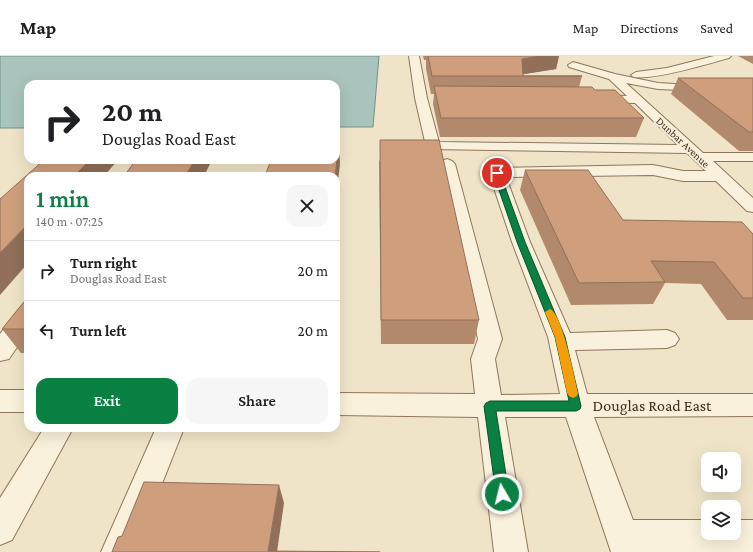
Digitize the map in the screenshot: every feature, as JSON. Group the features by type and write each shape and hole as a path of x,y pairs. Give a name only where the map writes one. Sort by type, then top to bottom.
{"street":[{"path":"613,77 667,71 726,56"},
{"path":"417,61 421,98 433,146 695,153 753,157"},
{"path":"568,62 613,77 670,88 715,88"},
{"name":"Dunbar Avenue","path":"613,77 753,207"},
{"path":"421,98 436,98"},
{"path":"583,99 638,100"},
{"path":"447,164 490,338 483,359 510,552"},
{"path":"720,176 683,176 653,170 497,173 521,242 561,342 576,406 625,544 753,537"},
{"path":"0,352 24,319"},
{"path":"561,342 667,339"},
{"path":"0,401 24,401"},
{"name":"Douglas Road East","path":"340,404 490,406 753,405"},
{"path":"0,528 57,432"},
{"path":"118,552 168,432"}],"water":[{"path":"0,56 379,56 373,127 340,127 340,80 24,80 24,128 0,128"}],"building":[{"path":"428,56 541,56 522,59 523,76 432,76"},
{"path":"678,78 753,78 753,132 749,132"},
{"path":"434,86 592,87 595,90 615,90 644,118 441,118"},
{"path":"380,140 439,140 479,320 381,320"},
{"path":"39,164 86,164 78,172 30,172"},
{"path":"133,164 192,164 188,172 127,172"},
{"path":"270,164 336,164 335,172 266,172"},
{"path":"525,170 588,170 623,220 742,222 753,234 753,298 743,298 714,262 651,261 665,282 579,283"},
{"path":"24,178 24,228 0,253 0,199"},
{"path":"24,302 24,329 2,329"},
{"path":"144,482 279,485 268,551 380,552 112,552 118,537 122,536"}],"slow traffic":[{"path":"550,312 560,337 573,393"}],"route":[{"path":"497,173 521,242 560,337 576,406 490,406 502,494"}]}
